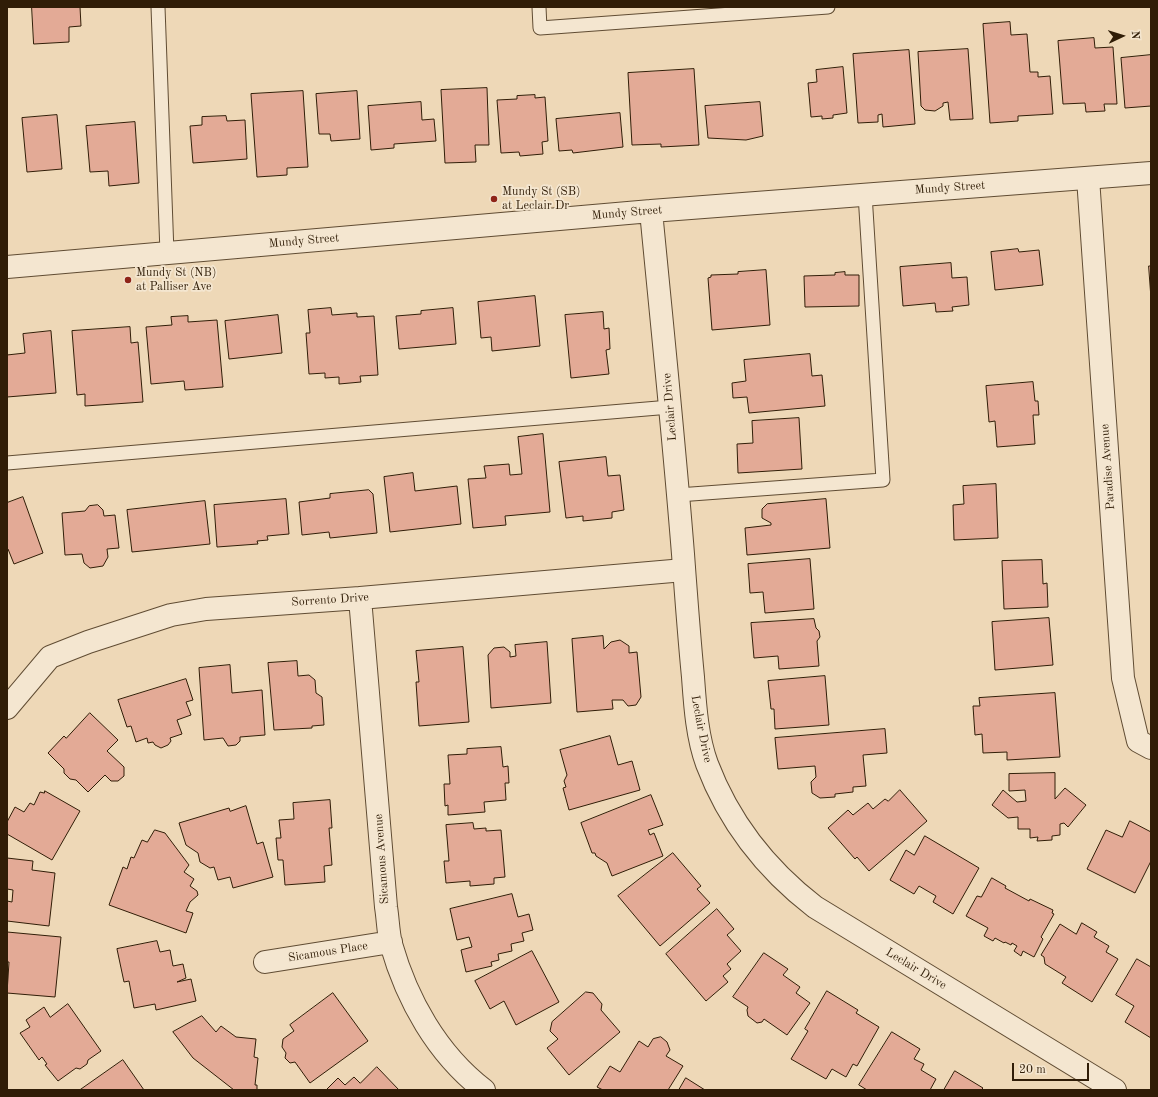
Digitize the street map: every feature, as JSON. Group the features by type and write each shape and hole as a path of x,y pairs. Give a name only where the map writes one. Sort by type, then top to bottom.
{"street":[{"name":"Mundy Street","path":"7,267 651,211 1151,173"},
{"name":"Paradise Avenue","path":"1088,178 1123,678 1138,741 1151,748"},
{"name":"Leclair Drive","path":"651,211 678,495 695,702 707,763 734,819 756,851 791,888 815,907 1115,1090"},
{"name":"Sorrento Drive","path":"7,708 50,657 171,615 206,609 360,598 684,570"},
{"name":"Sicamous Avenue","path":"360,598 386,907 391,942 405,987 427,1028 450,1058 484,1090"},
{"name":"Sicamous Place","path":"265,962 391,942"}],"lane":[{"path":"158,7 167,253"},
{"path":"539,7 540,28 828,7"},
{"path":"678,495 883,480 865,194"},
{"path":"7,463 670,407"}],"building":[{"path":"32,7 80,7 81,26 69,27 69,42 34,44"},
{"path":"1010,22 1011,35 1027,34 1030,72 1038,72 1038,77 1050,76 1053,114 1018,116 1018,121 990,123 983,24"},
{"path":"1094,38 1095,48 1113,47 1117,104 1104,104 1105,111 1086,112 1085,103 1063,104 1058,41"},
{"path":"968,49 973,119 950,120 948,102 943,103 943,106 935,111 925,110 921,106 918,52"},
{"path":"909,50 915,124 883,127 882,114 878,115 878,122 858,123 853,54"},
{"path":"1151,55 1151,106 1125,108 1121,58"},
{"path":"843,67 847,113 833,115 833,118 822,119 822,116 811,117 808,83 817,82 816,70"},
{"path":"694,69 699,145 661,147 661,144 632,145 628,73"},
{"path":"487,88 489,145 475,145 476,162 445,163 441,90"},
{"path":"303,91 308,167 287,168 287,175 257,177 251,94"},
{"path":"357,91 360,139 331,141 330,134 319,134 316,94"},
{"path":"535,95 535,98 545,97 548,141 542,142 543,154 520,156 519,152 501,153 497,100 517,99 517,96"},
{"path":"421,102 422,120 434,119 436,141 394,144 394,148 371,150 368,106"},
{"path":"760,102 763,136 746,140 708,138 705,106"},
{"path":"620,113 623,147 573,153 572,150 559,151 556,119"},
{"path":"57,115 62,169 27,172 22,118"},
{"path":"226,116 227,121 245,120 247,159 193,163 190,126 202,125 202,117"},
{"path":"135,122 139,183 109,186 108,171 90,172 86,126"},
{"path":"1018,249 1019,252 1039,250 1043,285 995,290 991,252"},
{"path":"951,263 952,278 967,277 969,305 952,307 953,311 936,312 935,303 903,306 900,267"},
{"path":"1149,266 1151,266 1151,298"},
{"path":"766,270 770,325 712,330 708,278 711,277 711,275 738,274 738,272"},
{"path":"845,272 845,275 859,275 859,306 805,307 804,276 835,275 835,273"},
{"path":"535,296 540,346 492,351 491,337 481,338 478,302"},
{"path":"331,308 332,315 357,313 357,317 374,316 378,375 360,376 361,382 339,384 339,377 325,378 325,373 309,374 306,333 310,333 308,310"},
{"path":"453,308 456,344 399,349 396,316 421,314 421,311"},
{"path":"603,312 604,329 609,328 610,349 606,350 609,374 571,378 565,315"},
{"path":"278,315 282,353 229,359 225,321"},
{"path":"188,316 188,322 217,320 223,387 185,390 184,381 151,384 146,327 172,325 171,317"},
{"path":"130,327 131,343 138,342 143,402 85,406 85,394 77,395 72,331"},
{"path":"51,331 56,393 7,397 7,355 25,353 23,334"},
{"path":"810,354 812,376 822,375 825,406 749,413 747,397 733,398 732,383 746,381 744,360"},
{"path":"1033,382 1035,401 1038,401 1039,415 1033,415 1035,444 997,447 995,421 989,422 986,386"},
{"path":"799,418 802,469 738,473 737,444 753,443 752,421"},
{"path":"543,434 550,512 505,516 506,525 473,528 468,479 486,478 484,466 509,464 510,475 522,474 518,437"},
{"path":"606,457 608,476 620,475 624,510 612,512 612,518 583,521 583,516 566,518 559,462"},
{"path":"413,473 415,491 457,486 461,524 390,532 384,477"},
{"path":"996,484 998,538 954,540 953,505 964,504 963,486"},
{"path":"369,490 373,494 377,533 330,538 329,532 302,535 299,502 330,498 330,494"},
{"path":"23,497 43,553 14,564 7,549 7,503"},
{"path":"286,499 289,534 267,536 268,540 257,541 258,544 217,547 214,505"},
{"path":"826,499 830,548 747,555 745,528 771,525 771,523 762,518 762,509 767,504"},
{"path":"205,501 210,544 132,552 127,510"},
{"path":"98,505 103,510 104,516 115,515 119,548 107,549 108,557 103,566 90,568 84,563 82,554 65,555 62,513 85,511 89,506"},
{"path":"810,559 814,609 765,613 763,592 750,593 748,564"},
{"path":"1042,560 1043,584 1047,583 1048,607 1004,609 1002,561"},
{"path":"1049,618 1053,665 995,670 992,622"},
{"path":"814,619 820,637 817,641 819,666 779,669 778,656 754,658 751,623"},
{"path":"603,636 604,649 611,642 620,640 629,646 629,653 637,652 641,697 636,705 628,706 623,700 612,700 613,709 577,712 572,639"},
{"path":"547,642 551,703 491,708 488,655 494,648 504,647 510,652 510,657 516,656 515,645"},
{"path":"463,647 469,722 419,726 416,682 419,682 416,651"},
{"path":"297,661 298,676 309,675 315,680 316,693 322,697 324,725 312,726 312,728 274,730 268,663"},
{"path":"230,665 232,693 262,690 265,735 240,737 240,741 236,745 228,746 223,738 204,740 199,668"},
{"path":"825,676 829,725 775,729 774,709 771,709 768,681"},
{"path":"186,679 193,700 186,702 191,715 177,720 182,734 170,738 171,741 168,745 161,748 153,742 148,743 147,738 136,742 131,726 127,727 118,700"},
{"path":"1055,693 1060,757 1007,760 1007,752 983,753 982,734 975,735 973,706 980,706 979,698"},
{"path":"90,713 118,740 107,751 124,767 124,776 118,781 111,781 105,775 88,792 76,780 70,779 64,773 64,769 48,753 64,736 66,738"},
{"path":"885,729 887,753 863,755 866,786 853,787 853,792 835,794 835,797 820,798 812,793 811,782 816,777 815,766 778,769 775,738"},
{"path":"610,736 618,765 632,761 640,790 569,810 563,788 566,787 564,781 567,775 560,750"},
{"path":"501,747 503,767 508,766 509,783 505,783 506,800 484,802 485,812 448,815 448,805 445,806 444,784 450,784 448,755 467,754 467,749"},
{"path":"1055,773 1055,799 1065,788 1086,805 1068,827 1064,823 1060,824 1060,835 1052,836 1052,840 1037,841 1038,837 1030,838 1030,829 1018,829 1018,817 1008,818 992,805 1003,790 1017,802 1026,801 1025,790 1009,791 1009,774"},
{"path":"900,790 927,821 869,871 857,857 855,859 828,828 848,810 853,815 868,803 873,809 885,799 888,801"},
{"path":"45,791 80,811 52,860 7,834 7,822 15,807 24,812 30,803 34,805 40,792 44,793"},
{"path":"651,795 663,825 648,830 650,835 654,833 663,856 612,876 607,863 596,856 595,853 592,853 581,823"},
{"path":"330,800 332,828 329,828 332,865 324,866 325,882 285,885 283,860 278,860 276,838 281,838 279,820 294,819 293,803"},
{"path":"246,806 257,844 263,842 273,877 233,888 230,877 218,880 214,867 210,868 200,862 198,853 186,845 179,823 229,808 230,811"},
{"path":"1130,821 1151,832 1151,861 1135,893 1087,869 1106,830 1122,837"},
{"path":"473,823 474,829 486,828 486,831 501,830 505,877 494,878 494,884 470,886 470,881 446,883 444,861 449,861 446,825"},
{"path":"155,830 165,833 189,865 184,872 194,879 190,886 197,891 198,895 190,902 186,911 193,913 186,933 109,905 123,867 127,869 131,857 134,858 142,840 147,842"},
{"path":"925,836 979,868 953,914 933,902 936,896 919,886 914,894 890,880 906,850 914,855"},
{"path":"673,853 701,886 697,889 710,903 660,946 618,896"},
{"path":"7,858 33,861 32,870 55,873 49,926 7,921 7,901 12,902 13,890 7,889"},
{"path":"992,878 1006,886 1005,888 1029,901 1030,899 1053,910 1052,913 1054,914 1041,937 1043,939 1034,957 1023,951 1021,956 1014,951 1017,946 1012,943 1011,945 1005,942 1004,943 995,938 993,941 984,936 988,928 966,916 977,896 981,897"},
{"path":"512,894 518,917 529,914 533,930 522,933 524,941 511,944 512,951 498,954 499,960 491,962 492,966 466,972 461,950 472,947 469,937 457,940 450,909"},
{"path":"717,909 734,929 727,935 741,951 727,964 731,969 723,976 728,982 706,1001 666,954"},
{"path":"1082,923 1097,932 1094,937 1109,946 1106,952 1118,959 1092,1002 1062,983 1066,977 1045,964 1044,957 1041,955 1060,924 1076,934"},
{"path":"7,932 61,937 55,997 7,993 9,962 7,962"},
{"path":"157,941 160,952 170,950 173,966 183,964 186,978 177,982 191,979 196,1001 156,1010 155,1004 134,1008 129,981 124,982 117,949"},
{"path":"532,951 559,1002 516,1025 504,1001 490,1009 475,981"},
{"path":"764,953 788,969 783,975 800,987 796,993 810,1003 787,1035 764,1019 762,1022 757,1023 748,1016 748,1007 733,997"},
{"path":"1137,959 1151,967 1151,1038 1125,1022 1134,1006 1116,995"},
{"path":"827,991 858,1010 856,1013 879,1027 857,1066 853,1064 846,1077 832,1069 826,1079 791,1059 808,1031 805,1029"},
{"path":"586,992 593,993 602,1004 601,1010 620,1032 569,1075 547,1048 558,1039 550,1031 552,1022"},
{"path":"333,993 368,1041 310,1083 295,1062 290,1063 285,1058 286,1053 282,1047 283,1039 294,1031 290,1025"},
{"path":"68,1004 101,1051 88,1060 87,1064 80,1069 76,1068 58,1081 45,1065 47,1064 42,1057 39,1060 20,1033 30,1027 26,1020 44,1007 50,1017"},
{"path":"202,1016 216,1032 221,1026 236,1037 256,1039 254,1057 258,1058 255,1085 257,1085 257,1090 234,1090 193,1058 173,1032"},
{"path":"892,1032 920,1049 914,1059 924,1064 921,1070 936,1079 930,1090 867,1090 859,1085"},
{"path":"661,1037 667,1042 670,1050 666,1056 683,1066 668,1090 603,1090 597,1087 610,1066 620,1072 639,1041 648,1047 653,1039"},
{"path":"123,1060 144,1090 80,1090"},
{"path":"377,1067 399,1090 326,1090 338,1078 345,1085 354,1077 360,1083"},
{"path":"955,1071 983,1088 981,1090 944,1090"},
{"path":"686,1078 705,1090 679,1090"}],"place":[{"name":"Mundy St (SB) at Leclair Dr","path":"494,199"},
{"name":"Mundy St (NB) at Palliser Ave","path":"128,280"}]}
